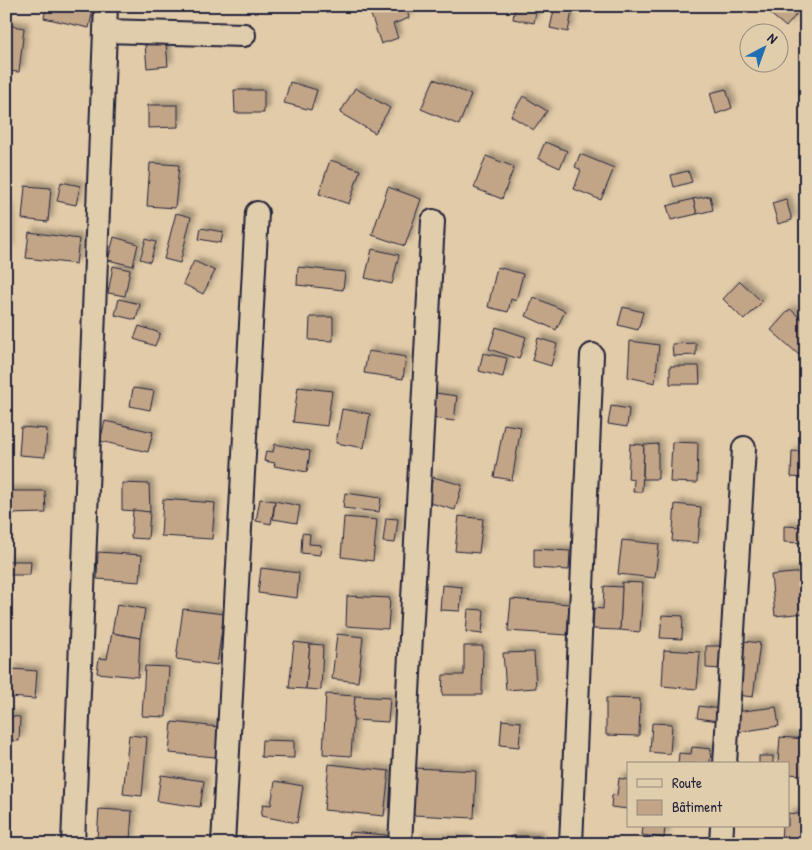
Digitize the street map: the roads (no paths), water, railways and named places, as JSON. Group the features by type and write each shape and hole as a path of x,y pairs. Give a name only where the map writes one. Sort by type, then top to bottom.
{"street":[{"path":"73,844 106,6"},
{"path":"105,30 244,35"},
{"path":"223,844 257,213"},
{"path":"400,844 433,221"},
{"path":"571,844 592,355"},
{"path":"725,762 744,448"},
{"path":"721,844 722,828"}]}
